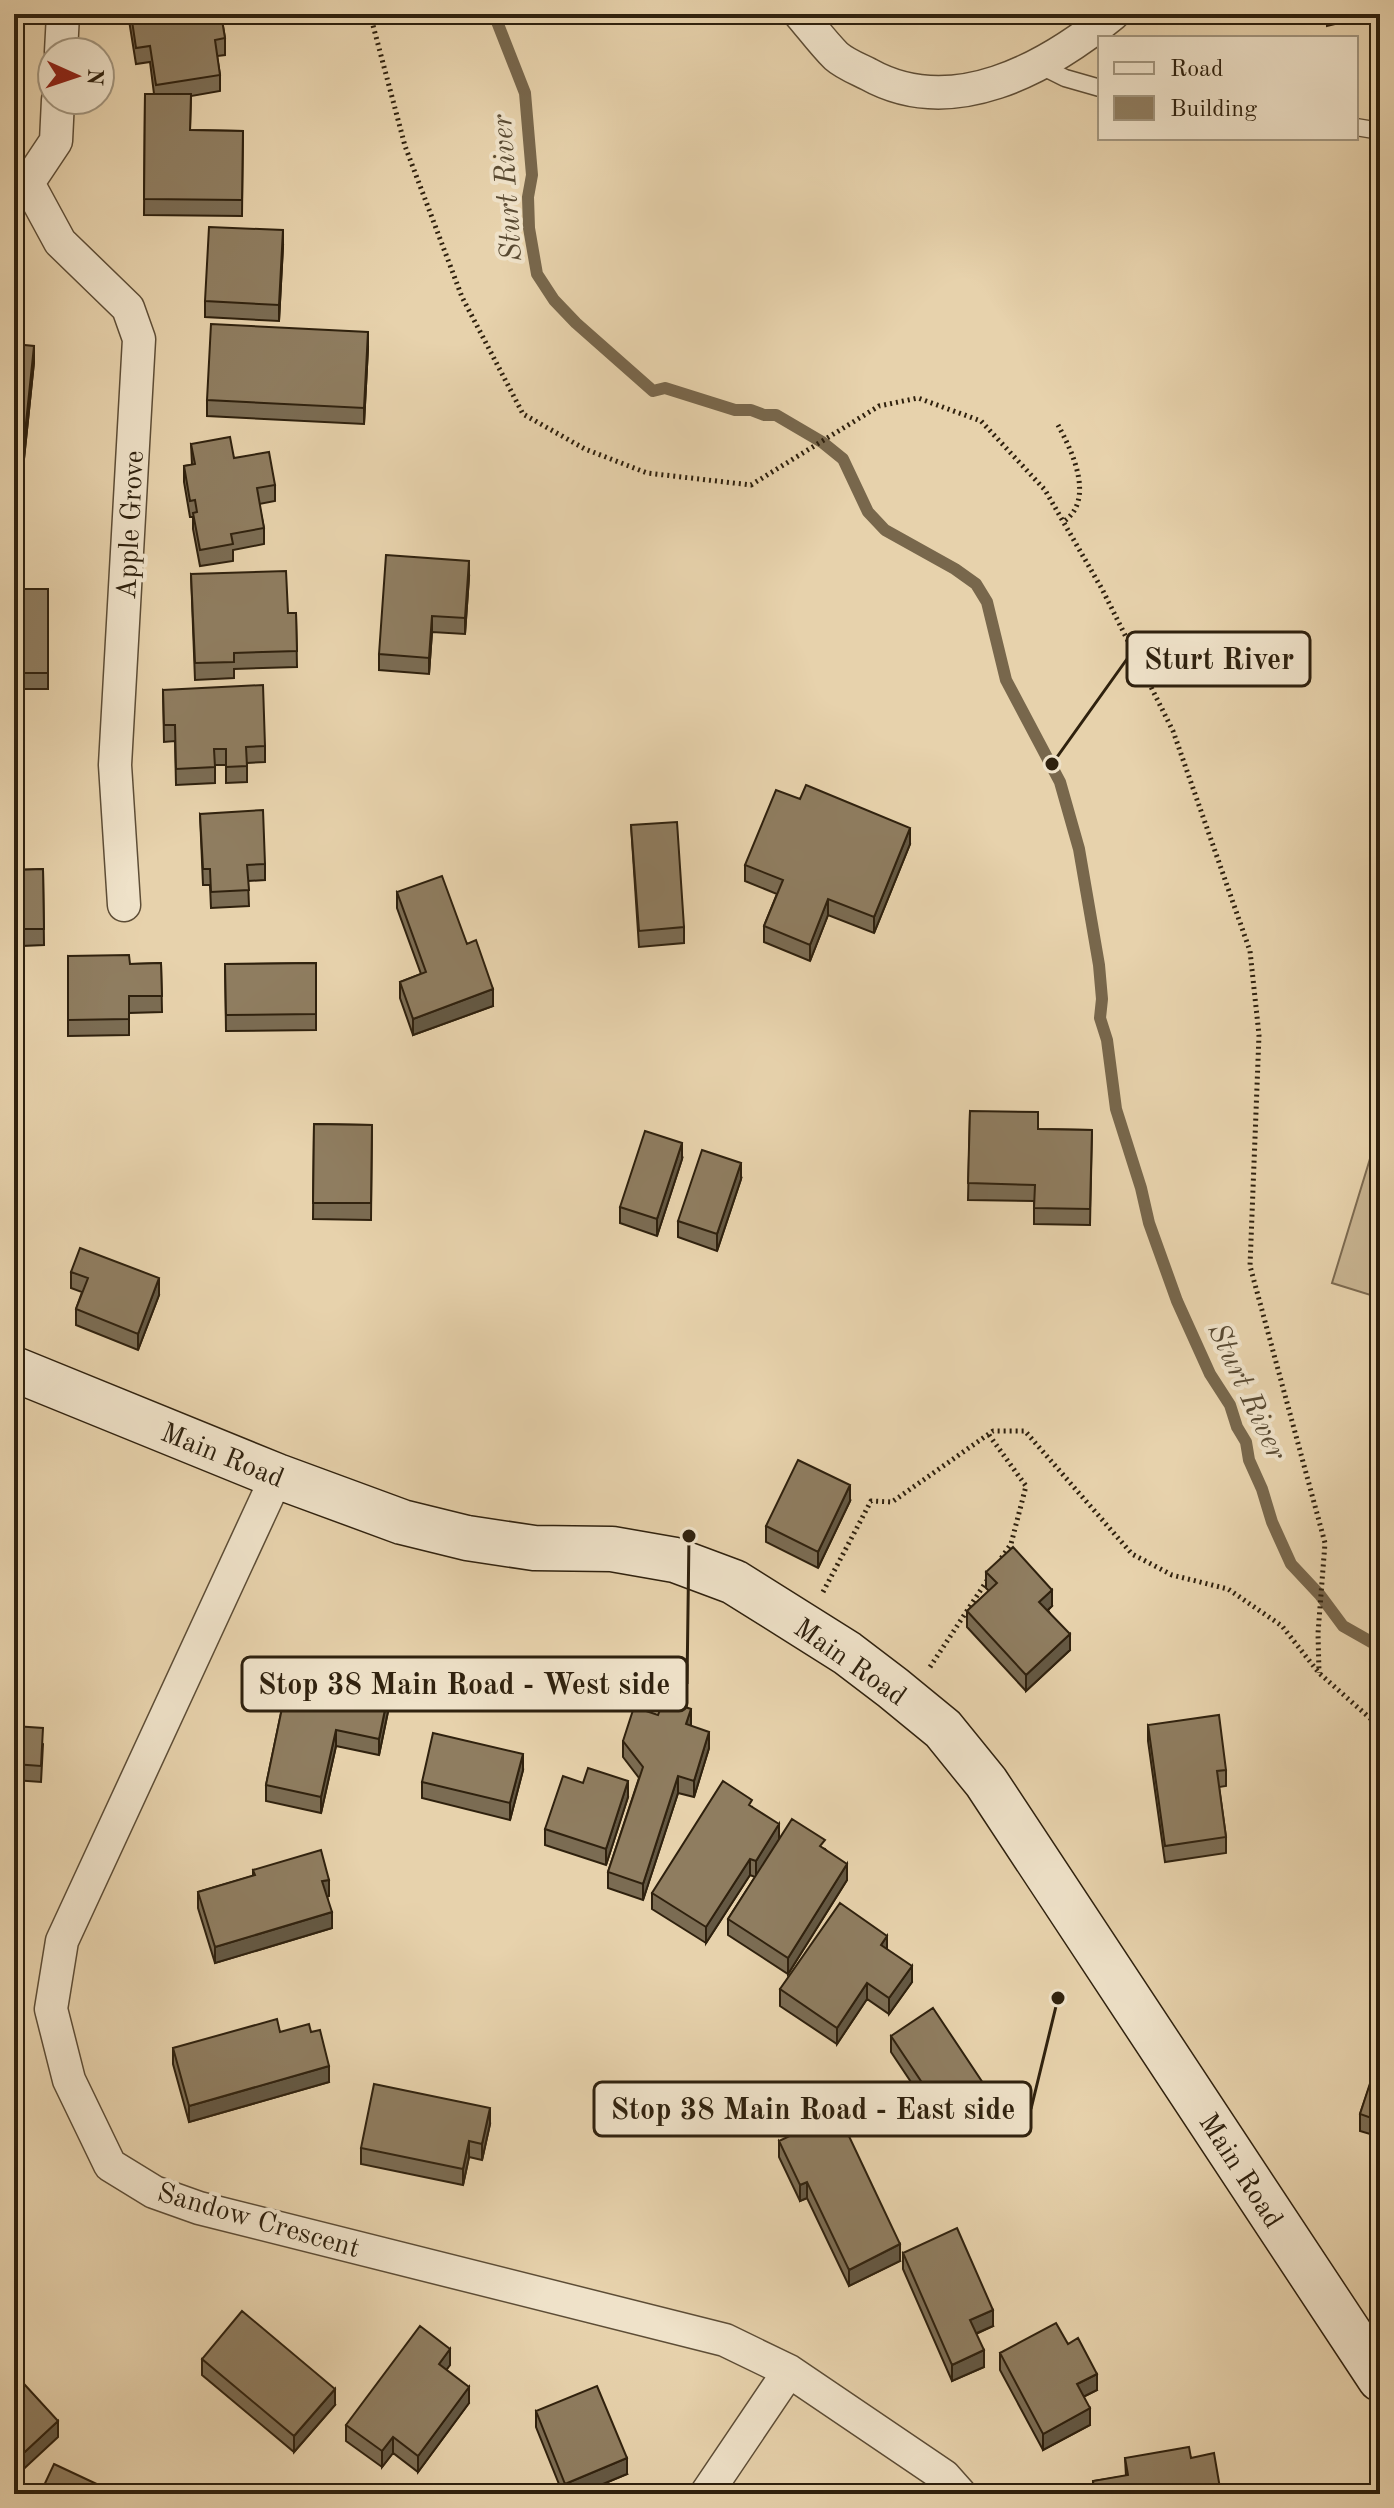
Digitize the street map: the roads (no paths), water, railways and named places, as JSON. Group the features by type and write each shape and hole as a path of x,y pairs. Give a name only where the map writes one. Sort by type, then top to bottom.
{"main road":[{"name":"Main Road","path":"14,1369 277,1476 402,1522 467,1538 534,1548 612,1549 675,1560 734,1582 847,1653 943,1729 986,1782 1380,2379"}],"street":[{"path":"62,36 63,14"},
{"path":"800,14 838,58 888,86 928,94 986,88 1029,72 1113,14"},
{"path":"21,184 56,141 57,116"},
{"name":"Apple Grove","path":"21,184 60,242 128,308 139,339 115,765 124,905"},
{"name":"Sandow Crescent","path":"277,1476 62,1941 51,2009 69,2080 110,2165 154,2192 199,2208 725,2340 789,2371 944,2476 960,2494"},
{"path":"706,2494 789,2371"}],"lane":[{"path":"1039,65 1065,78 1098,87"},
{"path":"1358,127 1380,131"}],"waterway":[{"name":"Sturt River","path":"494,14 525,93 532,175 528,197 529,228 537,274 554,300 653,391 665,388 735,410 776,415 822,442 843,459 868,512 885,530 955,569 976,584 987,602 1006,680 1060,782 1079,849 1099,965 1100,1018 1107,1040 1116,1109 1149,1223 1177,1301 1210,1374 1230,1405 1246,1442 1249,1460 1272,1522 1291,1564 1343,1626 1380,1647"}],"place":[{"name":"Sturt River","path":"1052,764"},
{"name":"Stop 38 Main Road - West side","path":"689,1536"},
{"name":"Stop 38 Main Road - East side","path":"1058,1998"}]}
